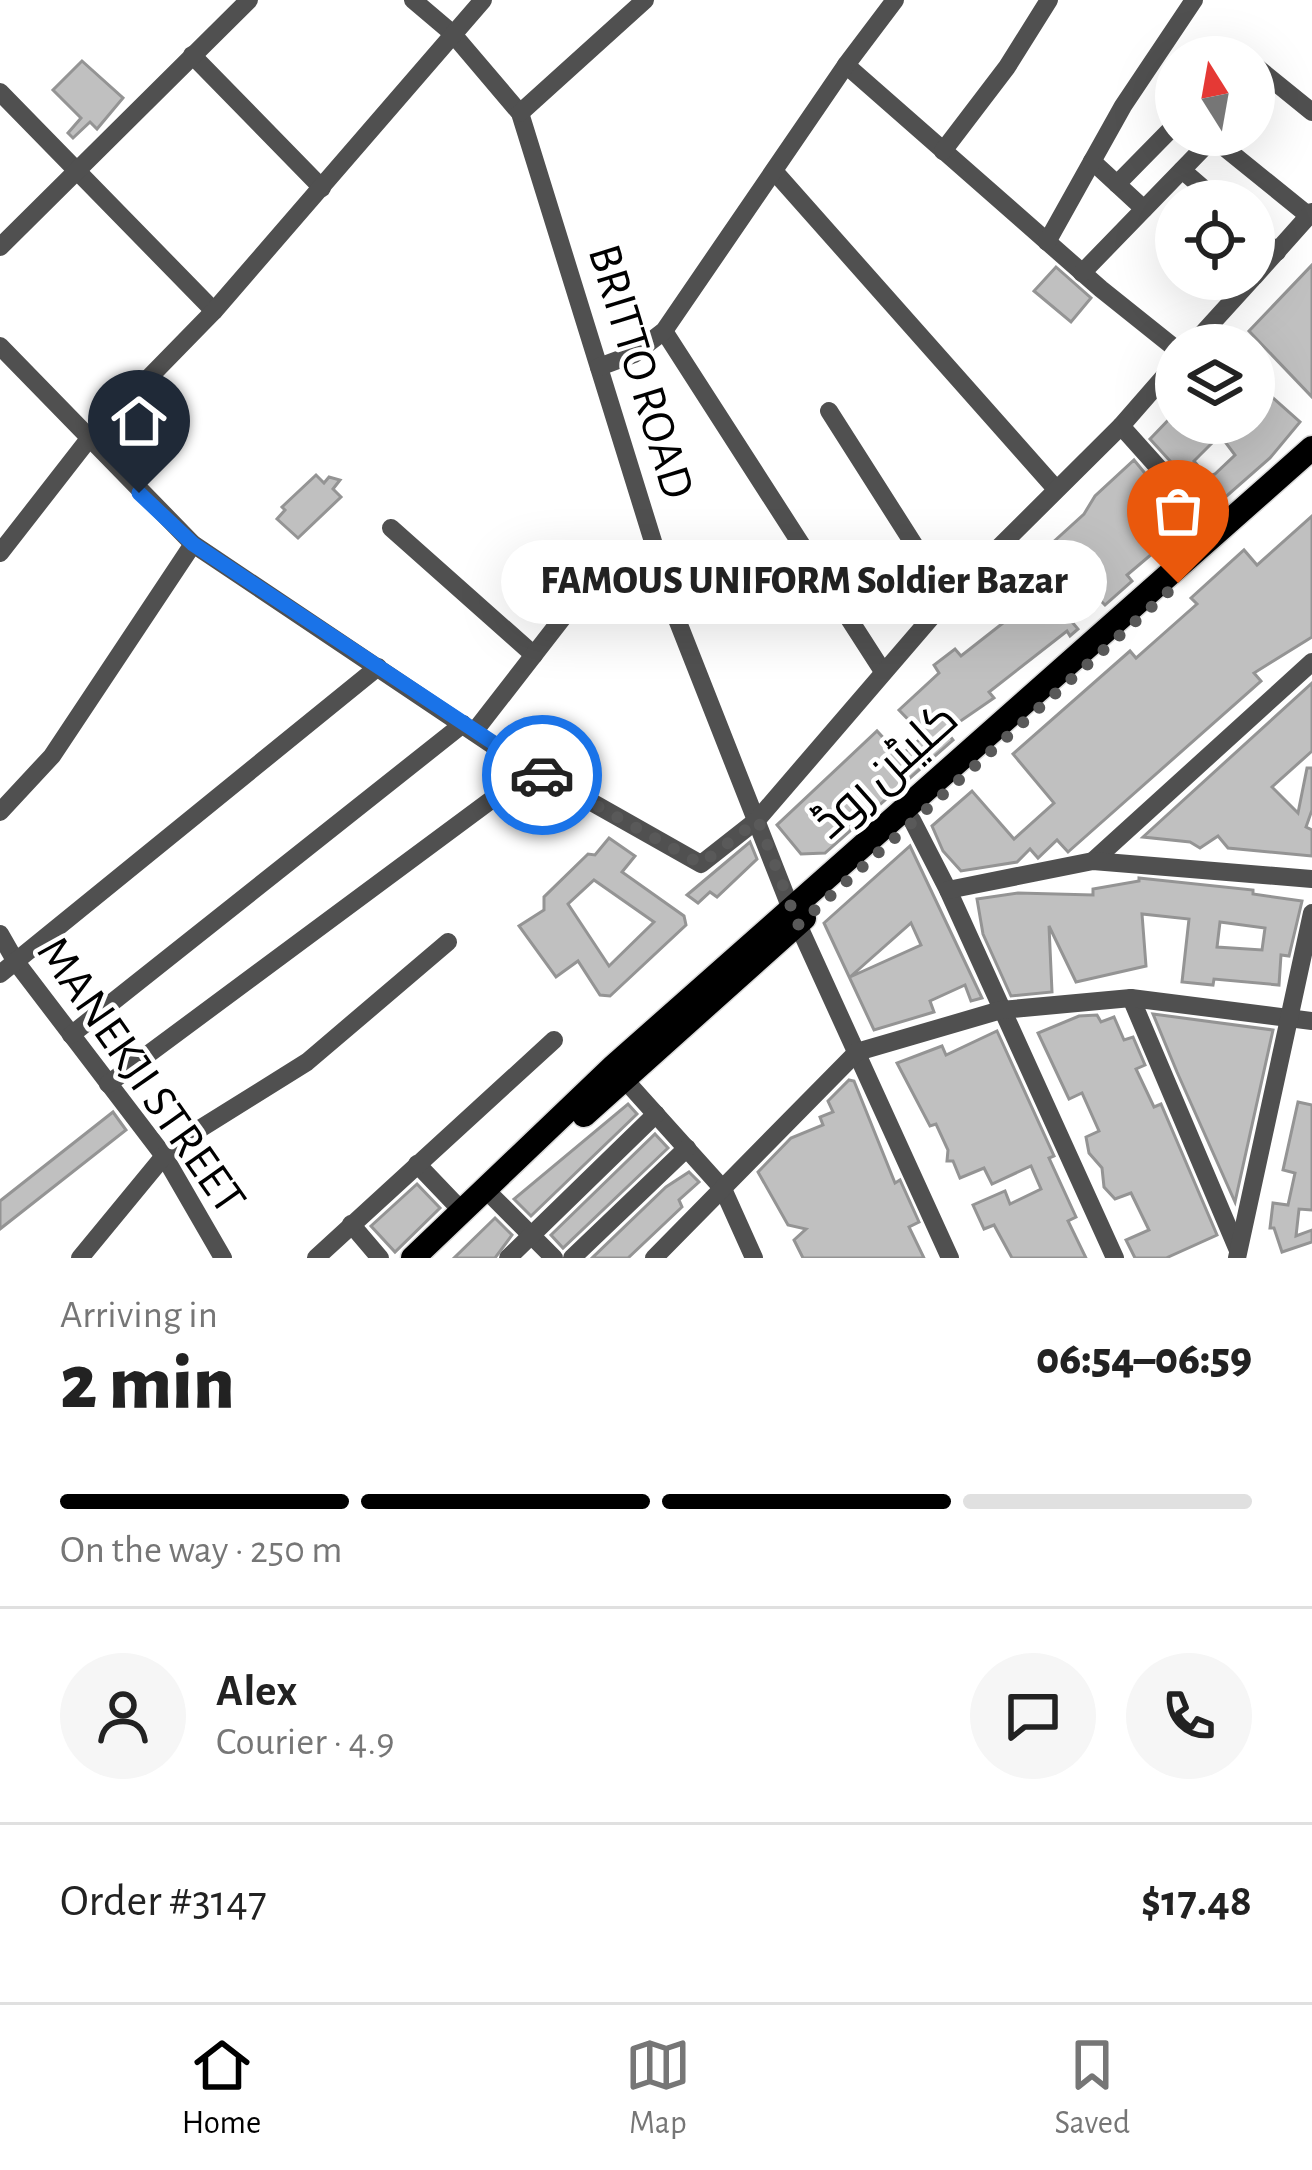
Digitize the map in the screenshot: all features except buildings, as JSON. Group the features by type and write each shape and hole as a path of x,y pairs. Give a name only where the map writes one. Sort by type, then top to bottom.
{"main road":[{"name":"کلیٹن روڈ","path":"436,1258 795,917 1312,448"},
{"name":"کلیٹن روڈ","path":"413,1258 460,1209 912,820 1312,466"}],"street":[{"path":"0,248 249,0"},
{"name":"BRITTO ROAD","path":"413,0 452,33 520,112 678,622 795,917 950,1258"},
{"path":"0,553 88,440 214,311 483,0"},
{"path":"520,112 645,0"},
{"path":"599,367 634,354 664,331 895,0"},
{"path":"943,151 1007,67 1049,0"},
{"path":"1047,242 1123,106 1194,0"},
{"path":"192,55 322,188"},
{"path":"846,65 1155,332"},
{"path":"1275,82 1312,112"},
{"path":"0,92 214,311"},
{"path":"1117,184 1155,145"},
{"path":"1082,273 1194,156"},
{"path":"1235,156 1310,214 1276,252"},
{"path":"1092,161 1144,209"},
{"path":"1182,170 1194,180"},
{"path":"774,171 1056,489"},
{"path":"1211,324 1233,300"},
{"path":"664,331 883,670"},
{"path":"0,346 193,544 533,769 701,864 758,820 948,598 1155,387"},
{"path":"829,411 948,598"},
{"path":"1120,426 1216,532"},
{"path":"391,528 534,655"},
{"path":"0,812 52,756 193,544"},
{"path":"71,1035 469,728 592,580 658,551"},
{"path":"1093,861 1312,662"},
{"path":"8,968 378,667"},
{"path":"108,1084 533,769"},
{"path":"912,820 1115,1258"},
{"path":"948,890 1093,861 1312,879"},
{"path":"1237,1253 1302,1019 1312,914"},
{"name":"MANEKJI STREET","path":"0,934 8,968 71,1035 164,1156 223,1258"},
{"path":"80,1258 164,1156 307,1062 448,943"},
{"path":"1131,998 1237,1253"},
{"path":"654,1258 857,1052 1001,1010 1131,998 1302,1019"},
{"path":"316,1258 554,1040"},
{"path":"625,1080 723,1189 754,1258"},
{"path":"508,1258 656,1114"},
{"path":"572,1258 686,1148"},
{"path":"417,1164 460,1209"},
{"path":"494,1198 554,1258"},
{"path":"351,1224 380,1258"}],"way so far":[{"path":"542,775 701,864 758,820 798,925 1178,583"}],"place":[{"name":"FAMOUS UNIFORM Soldier Bazar","path":"1178,583"}],"route":[{"path":"139,493 193,544 542,775"}]}
